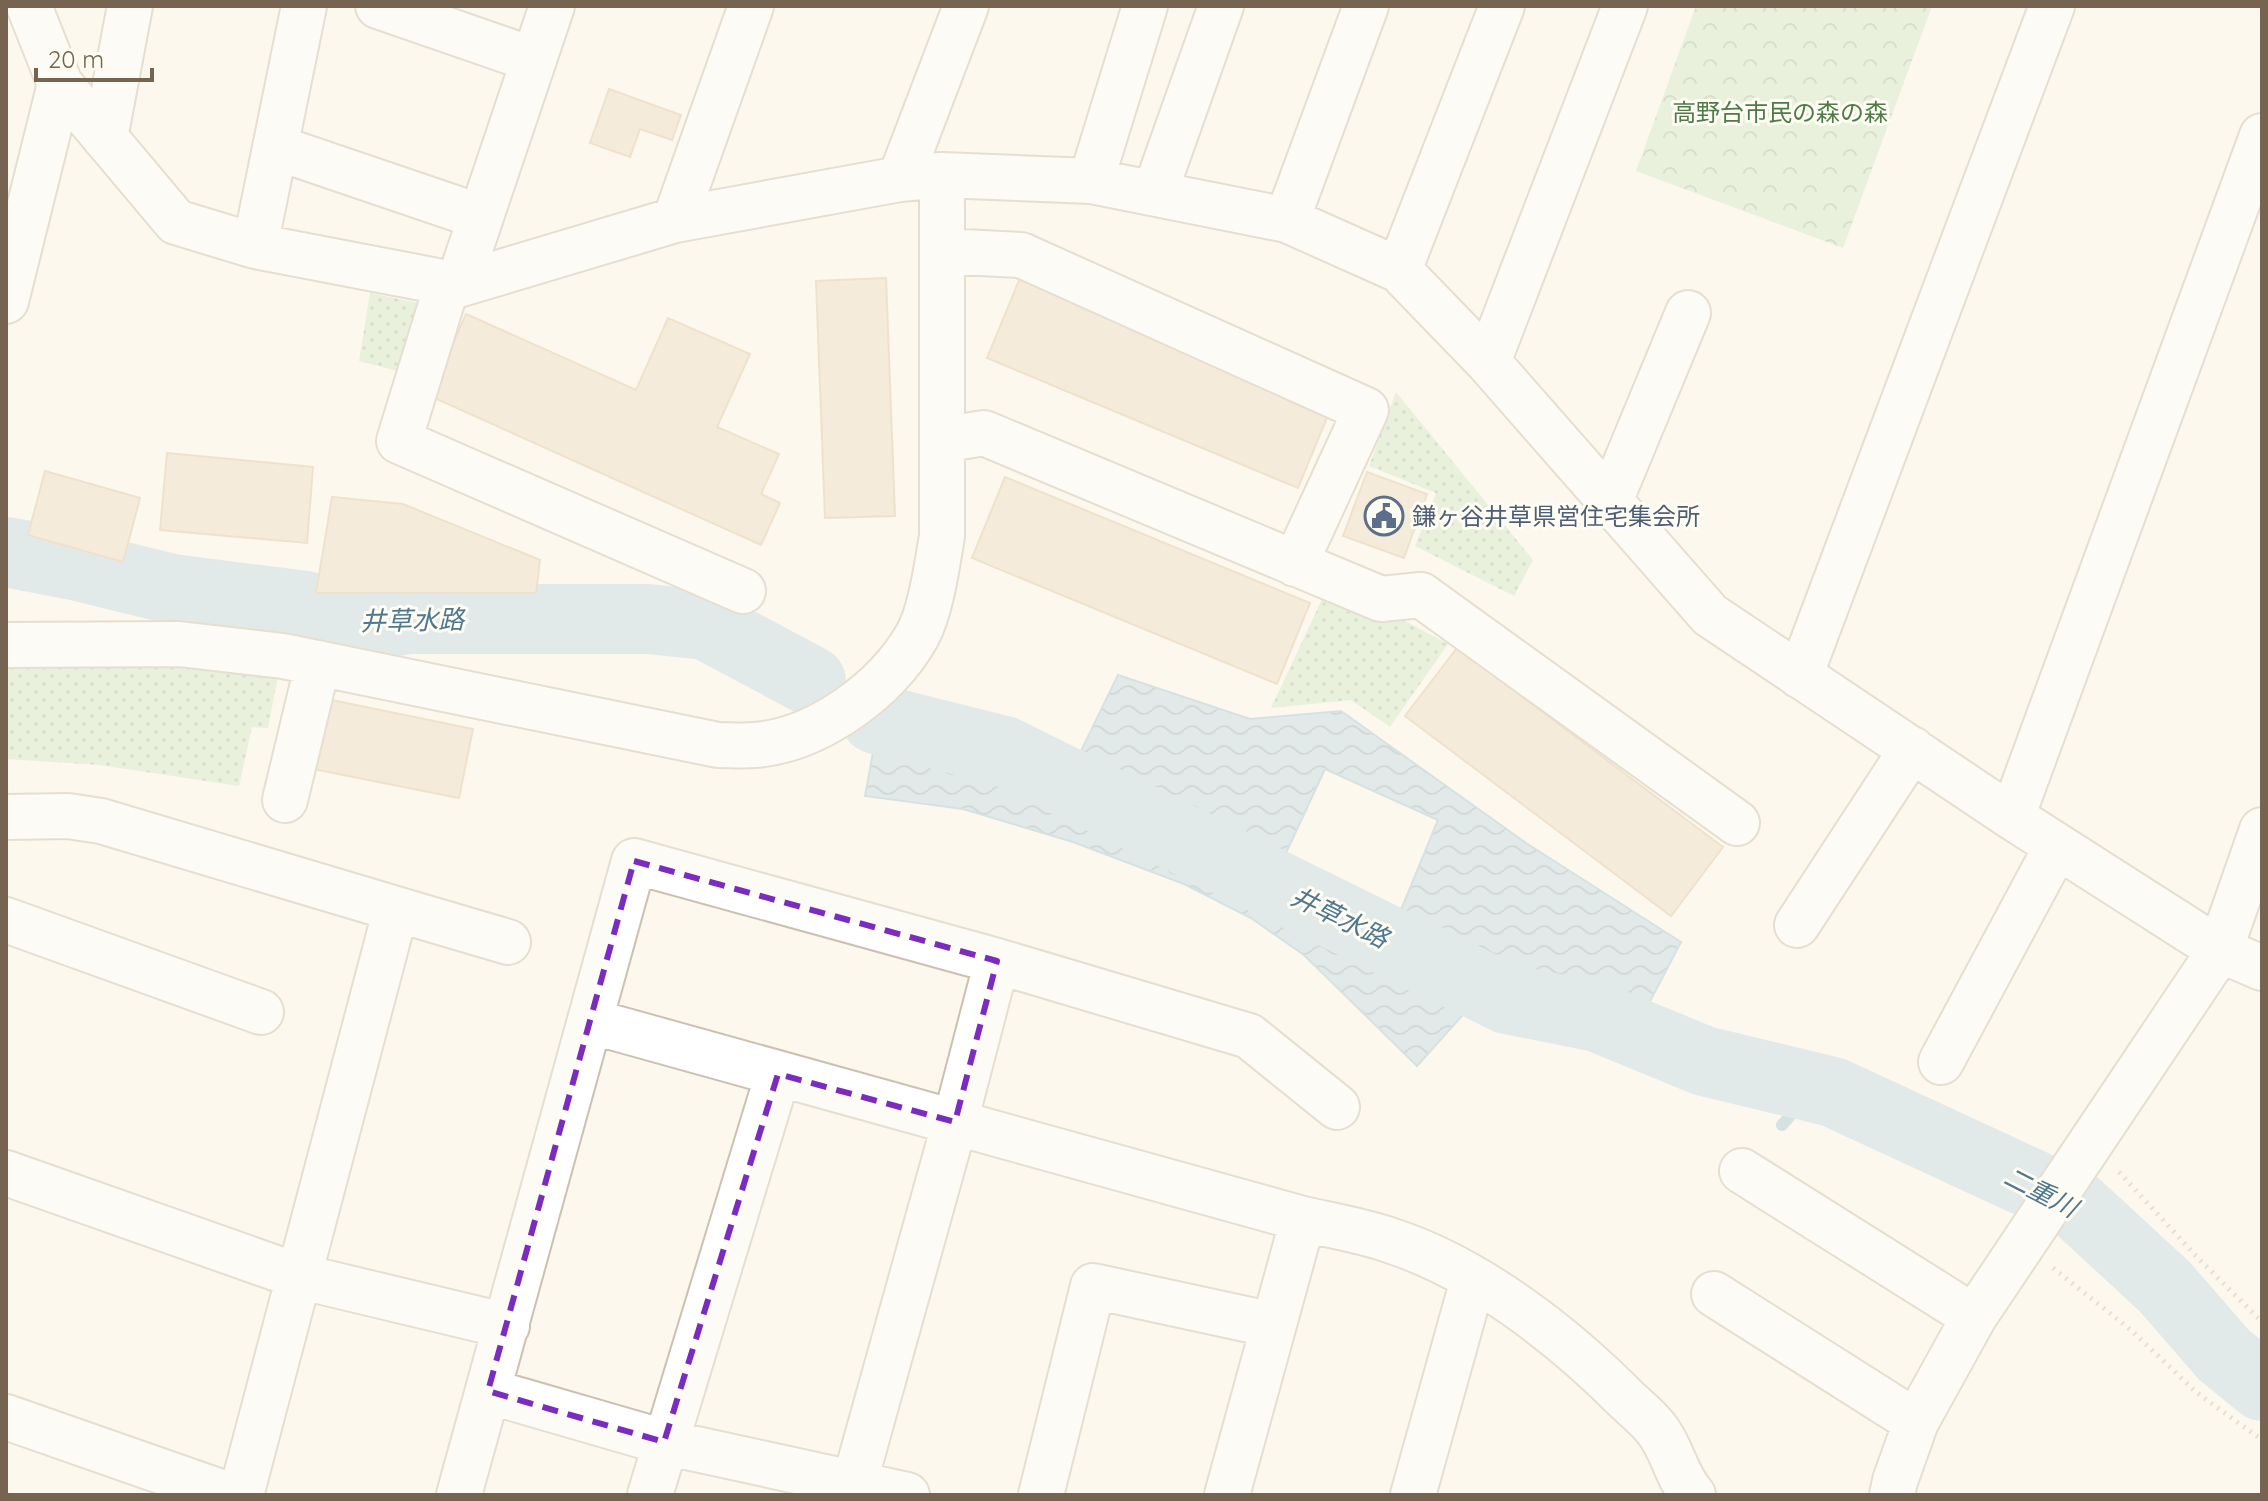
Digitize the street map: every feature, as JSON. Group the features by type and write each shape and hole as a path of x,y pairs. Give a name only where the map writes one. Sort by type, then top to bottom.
{"street":[{"path":"105,138 130,6"},
{"path":"255,246 304,6"},
{"path":"378,6 534,60"},
{"path":"552,6 481,217 453,284 399,441 743,591"},
{"path":"675,220 751,6"},
{"path":"6,645 179,644 229,648 318,663 718,745 757,745 833,720 876,689 899,662 919,634 934,581 942,536 942,251 921,177 966,6"},
{"path":"1091,181 1145,6"},
{"path":"1155,192 1221,6"},
{"path":"1287,220 1366,6"},
{"path":"1399,270 1502,6"},
{"path":"1488,362 1625,6"},
{"path":"1800,676 2052,6"},
{"path":"22,10 60,84 176,222 255,246 453,284 675,220 921,177 1091,181 1287,220 1399,270 1488,362 1710,615 2057,846 2220,950 2262,968"},
{"path":"6,301 60,84"},
{"path":"2012,817 2250,206 2262,136"},
{"path":"275,147 481,217"},
{"path":"942,251 1021,255 1366,410 1295,564"},
{"path":"1610,501 1688,313"},
{"path":"942,440 984,433 1381,599 1421,595 1737,823"},
{"path":"285,800 318,663"},
{"path":"1797,925 1912,749"},
{"path":"6,817 68,816 101,821 508,942"},
{"path":"1892,1495 1916,1422 1974,1317 2220,950 2262,830"},
{"path":"1941,1062 2057,846"},
{"path":"459,1495 634,861 997,961 1249,1036 1337,1107"},
{"path":"241,1495 396,909"},
{"path":"6,920 261,1012"},
{"path":"853,1489 997,961"},
{"path":"590,1021 1392,1241 1436,1259 1501,1296 1610,1382 1658,1430 1682,1483 1693,1495"},
{"path":"650,1495 778,1074"},
{"path":"1742,1171 1974,1317"},
{"path":"6,1173 298,1276 507,1326"},
{"path":"1227,1495 1303,1219"},
{"path":"1413,1495 1473,1280"},
{"path":"1041,1495 1093,1286 1273,1325"},
{"path":"1714,1294 1916,1422"},
{"path":"488,1391 664,1442 853,1489 907,1495"},
{"path":"6,1417 229,1495"},
{"path":"1648,1495 1669,1455"}],"path":[{"path":"2085,1151 2262,1322"},
{"path":"2029,1234 2196,1392 2262,1440"}],"highlighted area":[{"path":"634,861 997,961 955,1122 778,1074 664,1442 488,1391"}],"green space":[{"name":"高野台市民の森の森","path":"1696,6 1932,6 1843,248 1636,171"},
{"path":"370,293 423,304 405,373 359,361"},
{"path":"1396,392 1533,560 1514,596 1415,546 1436,493 1369,466"},
{"path":"1323,597 1390,613 1448,644 1390,727 1351,700 1271,708"},
{"path":"143,656 278,676 268,728 252,727 239,786 99,765 6,759 6,657"}],"water":[{"path":"1118,675 1250,719 1341,711 1526,843 1681,942 1646,1009 1601,990 1522,975 1396,922 1438,820 1325,769 1281,864 1077,759"},
{"path":"874,747 978,769 1007,779 1308,933 1469,1008 1417,1066 1304,955 1251,918 1184,884 1073,842 963,809 865,796"}],"building":[{"path":"609,89 681,115 672,140 640,129 630,157 590,143"},
{"path":"886,278 895,516 825,518 816,281"},
{"path":"1020,278 1331,408 1298,488 987,358"},
{"path":"466,314 636,390 668,318 750,354 717,427 779,454 761,494 780,503 761,545 430,396"},
{"path":"167,453 313,467 307,543 160,530"},
{"path":"45,471 140,498 123,562 28,535"},
{"path":"1367,472 1427,494 1404,558 1343,536"},
{"path":"1005,477 1310,603 1277,684 972,558"},
{"path":"332,497 403,504 540,560 536,593 316,593"},
{"path":"1457,648 1723,847 1671,916 1405,716"},
{"path":"317,697 473,729 459,798 303,767"}],"waterway":[{"name":"井草水路","path":"6,552 172,589 306,606 361,626 409,619 648,619 706,625 811,681"},
{"name":"井草水路","path":"876,719 1004,751 1507,999 1597,1017 1704,1061 1833,1092 2075,1204 2165,1287 2224,1355 2262,1386"},
{"path":"1782,1125 1815,1087"}],"place":[{"name":"鎌ヶ谷井草県営住宅集会所","path":"1384,516"}],"water label":[{"name":"二重川","path":"2041,1192"}]}
